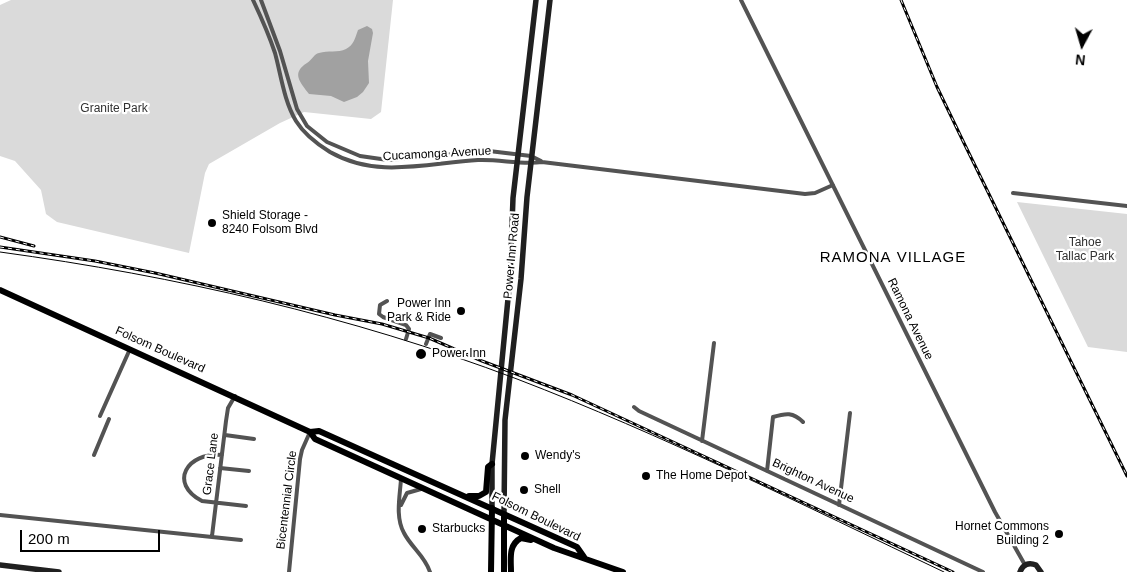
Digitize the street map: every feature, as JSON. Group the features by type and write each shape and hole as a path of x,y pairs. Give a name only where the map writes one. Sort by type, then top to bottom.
{"main road":[{"name":"Power Inn Road","path":"492,508 492,464 510,278 512,214 536,0"},
{"name":"Power Inn Road","path":"504,514 505,420 521,279 530,164 550,0"},
{"name":"Folsom Boulevard","path":"0,290 235,396 310,432 315,439 492,520 572,556 584,557 623,572"},
{"name":"Folsom Boulevard","path":"310,432 319,431 492,508 577,547 584,557"},
{"path":"461,495 476,496 484,494 487,489 488,467 492,464"},
{"path":"491,572 492,508"},
{"path":"504,514 504,572"},
{"path":"510,572 513,544 521,538 538,540"},
{"path":"1020,572 1025,565 1033,564 1039,567 1041,572"},
{"path":"0,565 59,572"}],"street":[{"name":"Cucamonga Avenue","path":"254,0 274,52 291,112 303,131 323,148 349,161 387,168 478,160 530,164 542,162 805,194 815,193 832,185"},
{"name":"Cucamonga Avenue","path":"260,0 280,51 297,109 307,126 328,142 351,153 388,160 477,151 531,156 542,162"},
{"name":"Ramona Avenue","path":"740,0 995,512 1025,565"},
{"path":"1013,193 1127,206"},
{"path":"387,301 380,305 379,314 383,318 406,325 409,329 406,339"},
{"path":"426,344 430,334 441,338"},
{"path":"702,441 714,343"},
{"path":"100,416 130,349"},
{"name":"Grace Lane","path":"212,536 228,408 235,396"},
{"name":"Brighton Avenue","path":"634,407 702,441 983,572"},
{"path":"839,505 850,413"},
{"path":"767,471 773,417 784,414 796,415 802,422"},
{"path":"94,455 109,420"},
{"name":"Bicentennial Circle","path":"289,572 300,459 310,432"},
{"path":"224,435 254,439"},
{"path":"222,455 208,455 195,459 187,468 184,480 190,493 202,501 246,506"},
{"path":"220,468 249,471"},
{"path":"400,478 400,523 404,533 424,558 430,572"},
{"path":"399,510 407,494 424,488"},
{"path":"0,515 241,540"}],"green space":[{"name":"Granite Park","path":"11,0 393,0 381,112 371,119 304,112 280,123 209,164 205,173 189,253 57,222 46,214 41,190 15,161 0,156 0,5"},
{"name":"Tahoe Tallac Park","path":"1017,202 1127,214 1127,352 1088,347"}],"shaded area":[{"path":"367,26 372,29 373,33 368,61 369,83 363,92 357,97 344,102 331,96 309,94 299,78 299,70 317,54 346,49 354,41 358,30"}],"tram line":[{"path":"0,252 132,273 197,286 327,317 454,356 517,379 625,423 732,471 944,572"}],"railway":[{"path":"901,0 937,87 1127,476"},
{"path":"0,237 34,246"},
{"path":"0,247 95,261 155,273 335,315 382,324 429,338 482,361 572,395 953,572"}],"place":[{"name":"Shield Storage - 8240 Folsom Blvd","path":"212,223"},
{"name":"Power Inn Park & Ride","path":"461,311"},
{"name":"Power Inn","path":"421,354"},
{"name":"Wendy's","path":"525,456"},
{"name":"The Home Depot","path":"646,476"},
{"name":"Shell","path":"524,490"},
{"name":"Starbucks","path":"422,529"},
{"name":"Hornet Commons Building 2","path":"1059,534"}],"district":[{"name":"RAMONA VILLAGE","path":"893,258"}]}
